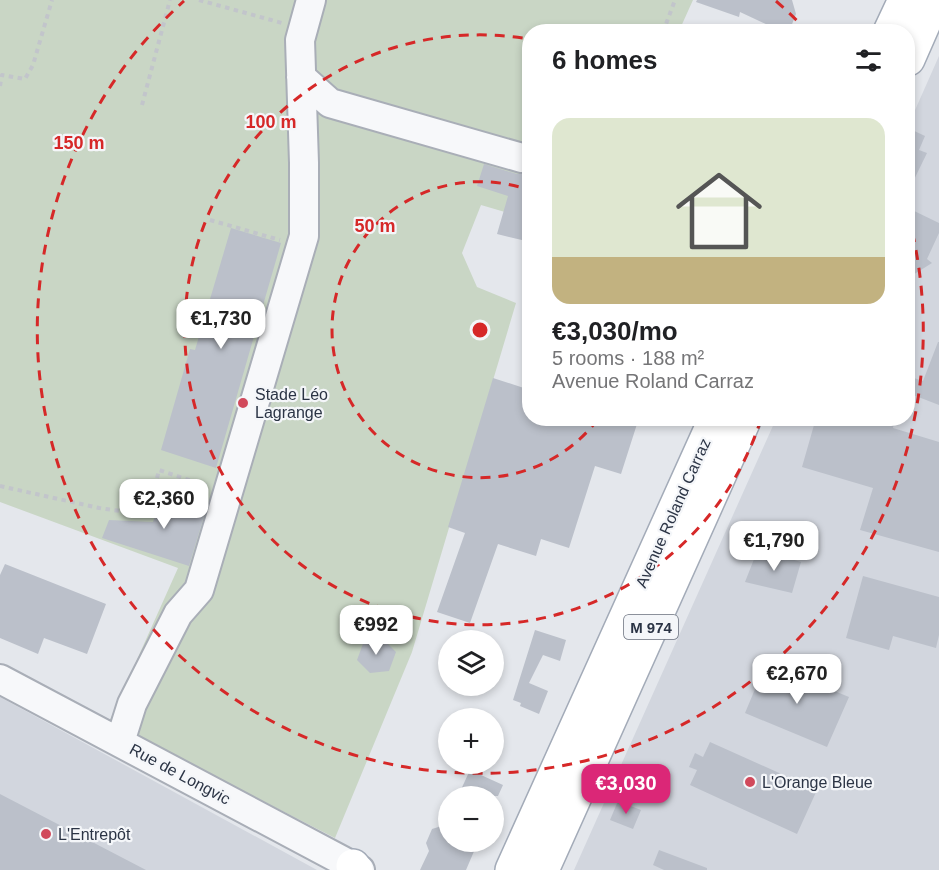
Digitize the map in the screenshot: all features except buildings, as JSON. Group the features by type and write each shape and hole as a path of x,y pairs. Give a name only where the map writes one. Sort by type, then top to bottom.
{"main road":[{"path":"894,24 904,0"},
{"path":"915,43 934,0"},
{"name":"Avenue Roland Carraz","path":"512,870 712,426"},
{"name":"Avenue Roland Carraz","path":"542,870 742,426"}],"street":[{"path":"120,742 132,704 177,614 199,590 304,236 300,40 310,0"},
{"path":"301,77 330,103 522,158"},
{"name":"Rue de Longvic","path":"0,679 357,869"}],"path":[{"path":"0,86 2,75 25,79 33,65 51,0"},
{"path":"142,105 171,0"},
{"path":"198,0 303,28"},
{"path":"666,24 675,0"},
{"path":"210,220 301,245"},
{"path":"0,486 99,508 148,515 159,470 229,492"}],"shaded area":[{"path":"939,56 939,870 574,870 773,426 915,426 915,110"},
{"path":"0,697 317,870 0,870"}],"green space":[{"name":"Stade Léo Lagrange","path":"0,0 693,0 682,24 522,24 522,217 481,205 462,253 477,287 516,303 412,652 335,838 109,722 178,568 0,502"}],"place":[{"name":"Stade Léo Lagrange","path":"243,403"},
{"name":"L'Orange Bleue","path":"750,782"},
{"name":"L'Entrepôt","path":"46,834"}]}
